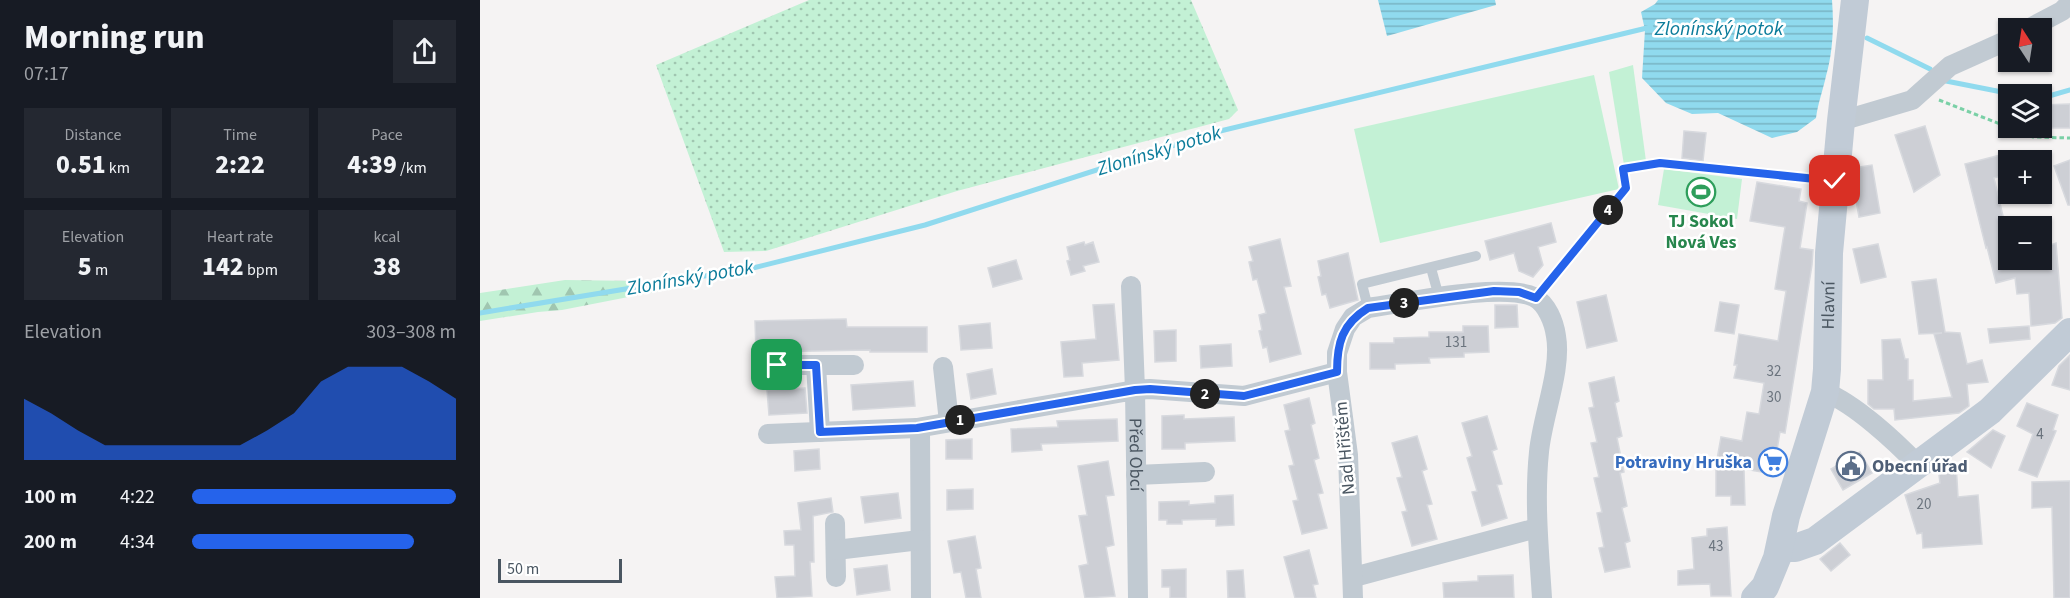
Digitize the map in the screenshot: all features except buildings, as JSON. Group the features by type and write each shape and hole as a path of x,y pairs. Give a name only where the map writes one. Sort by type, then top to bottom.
{"street":[{"name":"Hlavní","path":"1755,598 1773,572 1786,516 1825,392 1829,253 1855,0"},
{"path":"2048,18 2070,3"},
{"path":"1841,121 1912,100 1950,66 1998,44"},
{"path":"1131,285 1135,390 1150,389 1244,396 1337,372"},
{"path":"1368,308 1494,291 1519,292 1536,298 1549,312 1557,336 1556,360 1539,452 1537,528 1542,598"},
{"name":"Nad Hřištěm","path":"1353,598 1348,455 1337,372 1337,352 1345,329 1353,317 1368,308"},
{"path":"1780,548 1795,548 1815,541 1918,465 1990,411 2070,332"},
{"path":"777,365 854,364"},
{"path":"816,365 820,432"},
{"path":"942,367 949,422"},
{"name":"Před Obcí","path":"768,434 917,428 1135,390 1137,598"},
{"path":"1825,392 1837,397 1886,435 1918,465"},
{"path":"917,428 920,430 921,598"},
{"path":"1136,476 1205,472"},
{"path":"835,523 836,577"},
{"path":"1354,577 1537,528"},
{"path":"836,550 920,540"}],"lane":[{"path":"1368,308 1362,284 1476,256"},
{"path":"1431,268 1439,297"}],"path":[{"path":"1922,91 1951,106 2033,137 2070,138"},
{"path":"1536,298 1626,188 1623,169 1660,163 1835,181"}],"green space":[{"path":"809,0 1191,0 1238,110 1229,119 957,191 766,251 724,252 656,65"},
{"path":"1633,65 1646,161 1624,165 1609,72"},
{"path":"1594,75 1619,189 1380,243 1354,129"},
{"name":"TJ Sokol Nová Ves","path":"1664,169 1742,179 1737,219 1658,205"},
{"path":"565,280 640,281 664,290 562,310 480,321 480,293"}],"water":[{"path":"1378,0 1495,0 1496,5 1387,36"},
{"path":"1658,0 1832,0 1832,48 1816,118 1797,132 1772,138 1718,113 1692,114 1666,103 1642,78 1645,30 1641,12"}],"waterway":[{"name":"Zlonínský potok","path":"480,313 753,268 925,225 1212,133 1651,27"},
{"name":"Zlonínský potok","path":"1867,38 1930,69"},
{"name":"Zlonínský potok","path":"1946,81 1998,91"},
{"name":"Zlonínský potok","path":"2052,95 2070,90"}],"place":[{"name":"TJ Sokol Nová Ves","path":"1701,192"},
{"name":"Potraviny Hruška","path":"1773,462"},
{"name":"Obecní úřad","path":"1851,466"}],"route":[{"path":"777,365 816,365 820,432 917,428 1135,390 1150,389 1244,396 1337,372 1337,352 1345,329 1353,317 1368,308 1494,291 1519,292 1536,298 1626,188 1623,169 1660,163 1835,181"}]}
